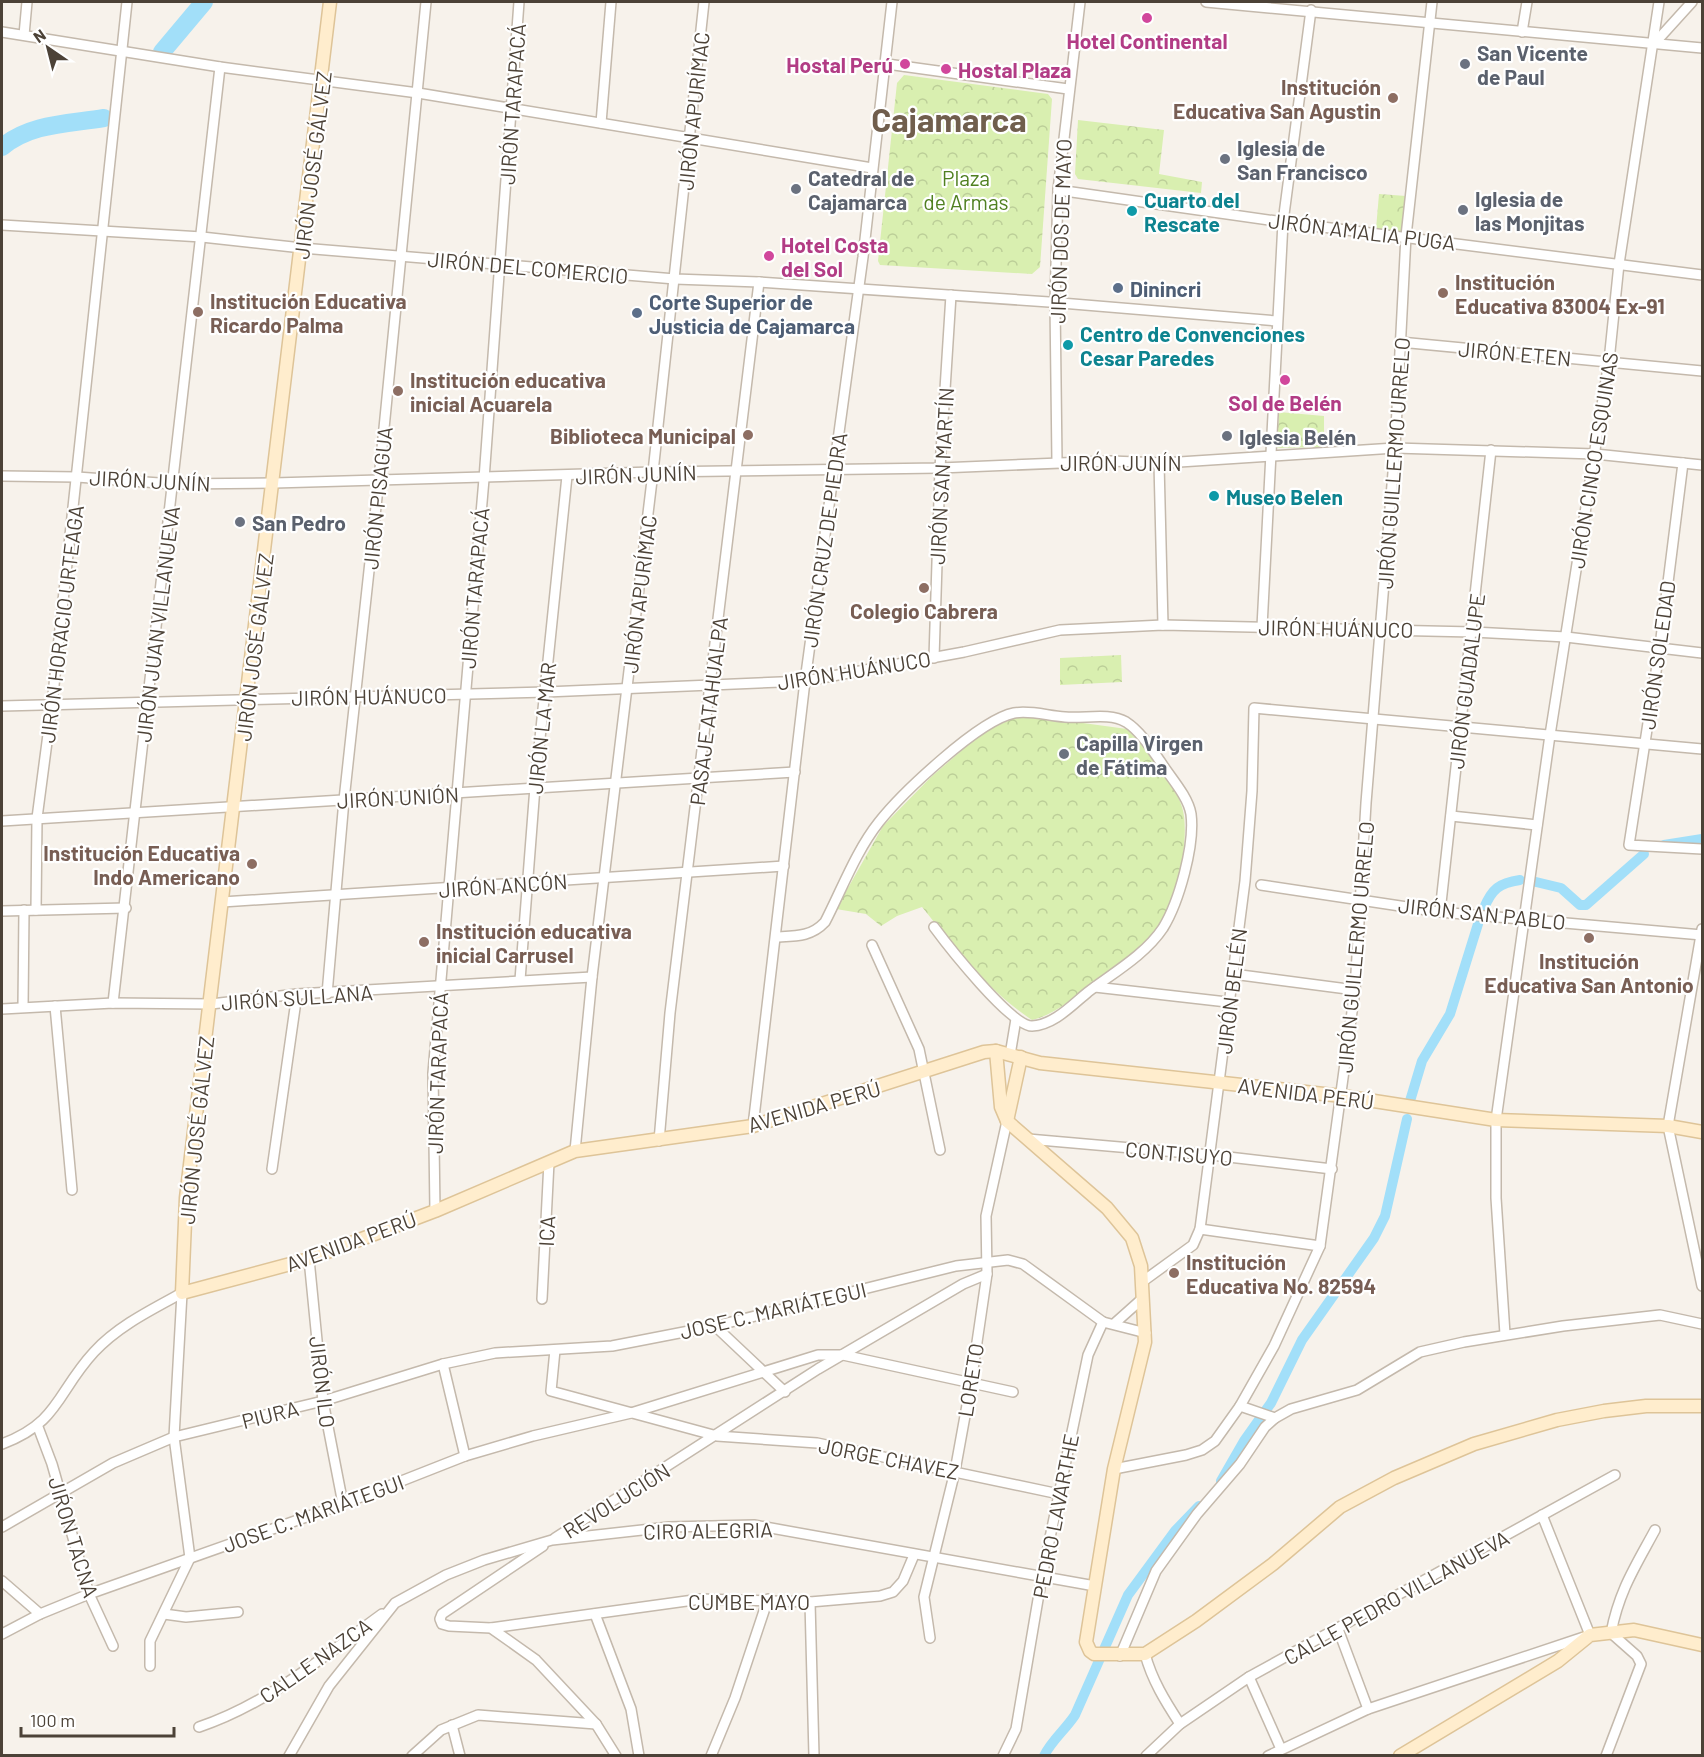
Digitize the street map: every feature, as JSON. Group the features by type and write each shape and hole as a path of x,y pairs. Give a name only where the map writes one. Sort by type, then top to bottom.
{"street":[{"path":"24,35 27,2"},
{"name":"JIRÓN HORACIO URTEAGA","path":"36,910 37,818 52,704 127,2"},
{"name":"JIRÓN JOSÉ GÁLVEZ","path":"182,1293 186,1198 248,699 330,2"},
{"name":"JIRÓN PISAGUA","path":"327,994 344,800 357,696 399,255 426,2"},
{"name":"JIRÓN TARAPACÁ","path":"435,1211 433,1073 484,479 519,2"},
{"path":"601,123 611,2"},
{"name":"JIRÓN APURÍMAC","path":"574,1150 592,977 617,783 675,279 704,2"},
{"name":"JIRÓN CRUZ DE PIEDRA","path":"753,1126 804,681 887,64 892,2"},
{"name":"JIRÓN DOS DE MAYO","path":"1058,462 1055,303 1058,190 1068,89 1080,2"},
{"path":"1206,2 1702,48"},
{"name":"JIRÓN GUILLERMO URRELO","path":"1114,1469 1202,1450 1215,1441 1243,1408 1320,1246 1355,990 1366,803 1395,448 1406,236 1432,2"},
{"path":"1522,32 1527,2"},
{"name":"JIRÓN CINCO ESQUINAS","path":"1505,1334 1496,1198 1496,1120 1550,735 1609,361 1619,264 1659,2"},
{"path":"1653,45 1692,2"},
{"path":"1262,627 1283,222 1311,10"},
{"path":"2,33 220,67 418,93 872,168"},
{"path":"887,64 1068,89"},
{"name":"JIRÓN JUAN VILLANUEVA","path":"113,1003 126,908 135,811 220,67"},
{"name":"JIRÓN AMALIA PUGA","path":"1058,190 1283,222 1702,275"},
{"path":"2,225 2,232"},
{"name":"JIRÓN DEL COMERCIO","path":"2,225 202,237 302,248 675,279 759,282 1277,321"},
{"name":"PASAJE ATAHUALPA","path":"659,1141 670,1013 759,282"},
{"name":"JIRÓN SAN MARTÍN","path":"934,658 940,468 951,296"},
{"name":"JIRÓN ETEN","path":"1400,342 1702,371"},
{"name":"JIRÓN JUNÍN","path":"2,476 77,477 173,484 484,479 653,472 940,468 1058,462 1159,463 1395,448 1595,454 1702,465"},
{"name":"JIRÓN GUADALUPE","path":"1440,912 1459,727 1473,632 1491,450"},
{"path":"1159,463 1162,625"},
{"name":"JIRÓN SOLEDAD","path":"1683,463 1660,646 1629,845 1702,849"},
{"name":"JIRÓN LA MAR","path":"520,980 526,883 567,476"},
{"name":"JIRÓN HUÁNUCO","path":"2,706 546,692 804,681 934,658 1060,630 1162,625 1382,628 1566,636 1702,653"},
{"name":"JIRÓN BELÉN","path":"1142,1282 1193,1245 1200,1229 1220,1083 1227,1002 1233,974 1252,791 1254,708 1374,719"},
{"path":"776,937 809,934 825,922 879,822 932,769 981,729 1013,713 1035,712 1075,718 1104,717 1126,722 1148,743 1183,796 1191,813 1191,839 1176,901 1163,928 1145,949 1050,1022 1031,1026 1016,1019 956,956 933,927"},
{"path":"1374,719 1702,749"},
{"name":"JIRÓN UNIÓN","path":"2,821 795,772"},
{"path":"1451,816 1537,825"},
{"name":"JIRÓN ANCÓN","path":"222,902 784,866"},
{"name":"JIRÓN SAN PABLO","path":"1261,885 1440,912 1702,933"},
{"path":"2,911 126,908"},
{"path":"23,1007 24,910"},
{"path":"1702,933 1668,1126 1700,1260 1702,1286"},
{"path":"872,945 910,1027 925,1072 940,1150"},
{"path":"1233,974 1355,990"},
{"name":"JIRÓN SULLANA","path":"2,1009 113,1003 211,1004 297,994 592,977"},
{"path":"1095,987 1227,1002"},
{"path":"272,1169 297,994"},
{"path":"55,1006 72,1190"},
{"path":"1007,1121 1016,1056 1016,1019"},
{"path":"996,1051 1001,1107 1007,1121 1107,1208 1132,1238 1142,1282 1146,1333 1114,1469 1086,1642 1089,1652 1120,1656 1145,1654 1196,1621 1273,1564 1340,1507 1394,1478 1474,1444 1557,1419 1646,1406 1702,1406"},
{"name":"AVENIDA PERÚ","path":"2,1444 38,1427 50,1415 95,1352 139,1316 182,1293 309,1259 435,1211 574,1150 659,1141 753,1126 984,1052 996,1051 1040,1063 1342,1096 1496,1120 1668,1126 1702,1132"},
{"name":"LORETO","path":"930,1638 924,1597 955,1471 987,1274 986,1216 1007,1121"},
{"name":"CONTISUYO","path":"1026,1139 1211,1155 1332,1169"},
{"name":"ICA","path":"542,1299 549,1162"},
{"path":"1200,1229 1320,1246"},
{"name":"JIRÓN ILO","path":"309,1259 323,1401 343,1504"},
{"name":"JOSE C. MARIÁTEGUI","path":"555,1350 612,1346 715,1326 956,1266 988,1261 1008,1260 1023,1264 1103,1322"},
{"path":"843,1355 963,1284 987,1274"},
{"path":"150,1666 150,1641 190,1558 174,1437 182,1293"},
{"path":"1115,1323 1143,1298"},
{"path":"1120,1656 1156,1572 1197,1514 1240,1464 1272,1417 1291,1409 1357,1390 1420,1352 1505,1334 1659,1315 1702,1324"},
{"path":"1103,1322 1115,1323 1146,1333"},
{"name":"PEDRO LAVARTHE","path":"1003,1755 1016,1729 1042,1576 1088,1355 1103,1322"},
{"path":"715,1326 785,1392"},
{"name":"PIURA","path":"2,1527 113,1463 174,1437 323,1401 443,1364 495,1353 555,1350"},
{"name":"JORGE CHAVEZ","path":"555,1350 553,1392 717,1436 817,1443 1059,1494"},
{"name":"JOSE C. MARIÁTEGUI","path":"2,1634 40,1614 89,1594 343,1504 465,1456 533,1436 631,1413 818,1355 843,1355"},
{"path":"843,1355 1013,1392"},
{"name":"REVOLUCIÓN","path":"449,1626 442,1624 442,1614 552,1540 843,1355"},
{"path":"443,1364 465,1456"},
{"path":"1243,1408 1272,1417"},
{"name":"JIŔON TACNA","path":"38,1427 61,1492 89,1594 113,1646"},
{"name":"CALLE PEDRO VILLANUEVA","path":"1146,1755 1180,1724 1250,1677 1615,1475"},
{"path":"1542,1515 1590,1635"},
{"name":"CIRO ALEGRIA","path":"552,1540 669,1527 754,1525 812,1533 914,1555 1095,1586"},
{"path":"1611,1632 1620,1592 1655,1530"},
{"path":"289,1755 329,1686 395,1603 446,1575 484,1560 552,1540"},
{"name":"CUMBE MAYO","path":"449,1626 491,1628 701,1599 768,1599 810,1602 880,1596 893,1592 903,1581 914,1555"},
{"path":"2,1581 40,1614"},
{"path":"711,1755 735,1698 768,1599"},
{"path":"810,1602 814,1755"},
{"name":"CALLE NAZCA","path":"198,1727 219,1720 291,1681 395,1603"},
{"path":"164,1614 186,1617 238,1612"},
{"path":"595,1614 631,1709 639,1755"},
{"path":"491,1628 536,1660 596,1724 616,1755"},
{"path":"1338,1629 1368,1709"},
{"path":"1268,1755 1368,1709 1590,1635 1634,1630 1657,1633 1702,1645"},
{"path":"1605,1755 1641,1664 1637,1656 1611,1632"},
{"path":"1400,1755 1558,1662 1590,1635"},
{"path":"1145,1654 1150,1673 1180,1724"},
{"path":"1250,1677 1281,1749"},
{"path":"412,1755 430,1738 468,1717 486,1715 596,1724"},
{"path":"452,1725 460,1755"}],"green space":[{"name":"Plaza de Armas","path":"904,75 1048,94 1052,99 1040,267 1032,274 880,265 878,261 897,83"},
{"path":"1078,120 1164,130 1159,174 1202,182 1201,193 1078,179 1075,174"},
{"path":"1379,194 1406,196 1401,232 1376,229"},
{"path":"1279,412 1324,416 1324,447 1277,448"},
{"path":"1121,655 1122,682 1060,685 1060,658"},
{"path":"1039,717 1127,729 1173,786 1182,807 1185,834 1177,886 1166,916 1154,935 1131,956 1066,1003 1049,1014 1032,1020 987,982 922,907 897,916 881,926 866,914 836,909 883,826 931,777 983,732 1014,718"}],"waterway":[{"path":"162,52 204,2"},
{"path":"2,147 13,139 38,129 104,118"},
{"path":"1664,845 1702,839"},
{"path":"1536,882 1561,888 1580,905 1586,905 1644,854"},
{"path":"1484,908 1497,888 1520,880"},
{"path":"1410,1101 1422,1061 1450,1014 1478,924"},
{"path":"1221,1481 1244,1441 1271,1403 1302,1340 1374,1238 1385,1216 1407,1119"},
{"path":"1044,1756 1075,1715 1128,1595 1175,1531 1199,1506"}],"place":[{"name":"Hotel Continental","path":"1147,18"},
{"name":"Hostal Perú","path":"905,64"},
{"name":"San Vicente de Paul","path":"1465,64"},
{"name":"Hostal Plaza","path":"946,69"},
{"name":"Institución Educativa San Agustin","path":"1393,98"},
{"name":"Iglesia de San Francisco","path":"1225,159"},
{"name":"Catedral de Cajamarca","path":"796,189"},
{"name":"Iglesia de las Monjitas","path":"1463,210"},
{"name":"Cuarto del Rescate","path":"1132,211"},
{"name":"Hotel Costa del Sol","path":"769,256"},
{"name":"Dinincri","path":"1118,288"},
{"name":"Institución Educativa 83004 Ex-91","path":"1443,293"},
{"name":"Institución Educativa Ricardo Palma","path":"198,312"},
{"name":"Corte Superior de Justicia de Cajamarca","path":"637,313"},
{"name":"Centro de Convenciones Cesar Paredes","path":"1068,345"},
{"name":"Sol de Belén","path":"1285,380"},
{"name":"Institución educativa inicial Acuarela","path":"398,391"},
{"name":"Biblioteca Municipal","path":"748,435"},
{"name":"Iglesia Belén","path":"1227,436"},
{"name":"Museo Belen","path":"1214,496"},
{"name":"San Pedro","path":"240,522"},
{"name":"Colegio Cabrera","path":"924,588"},
{"name":"Capilla Virgen de Fátima","path":"1064,754"},
{"name":"Institución Educativa Indo Americano","path":"252,864"},
{"name":"Institución Educativa San Antonio","path":"1589,938"},
{"name":"Institución educativa inicial Carrusel","path":"424,942"},
{"name":"Institución Educativa No. 82594","path":"1174,1273"}],"district":[{"name":"Cajamarca","path":"949,119"}]}
